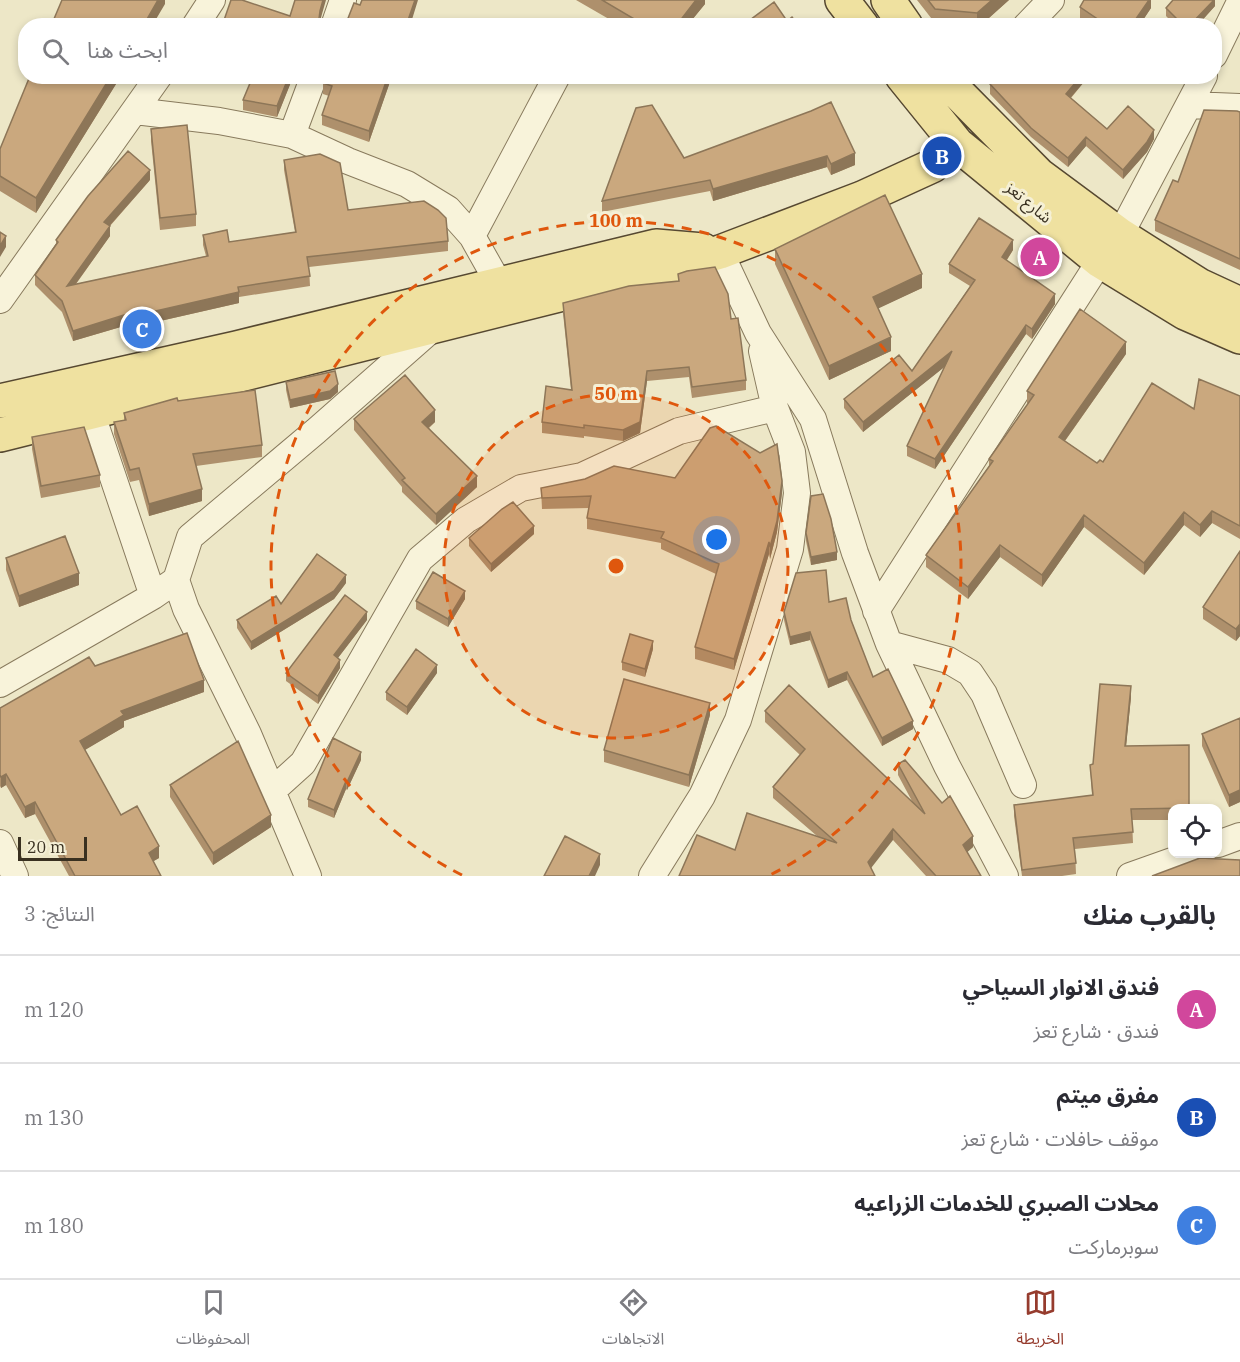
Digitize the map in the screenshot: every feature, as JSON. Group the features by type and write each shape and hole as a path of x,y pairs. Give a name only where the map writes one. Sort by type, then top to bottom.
{"main road":[{"path":"842,0 856,18"},
{"path":"888,0 900,18"},
{"name":"شارع تعز","path":"908,84 957,144 1100,261 1185,313 1240,337"},
{"name":"شارع تعز","path":"957,84 1038,175 1120,235 1199,285 1240,304"},
{"path":"0,435 667,268 720,252 882,189 932,166 957,144"},
{"path":"0,401 236,348 656,246 720,252"}],"street":[{"path":"200,18 212,0"},
{"path":"337,18 343,0"},
{"path":"1034,18 1051,0"},
{"path":"1222,40 1240,2"},
{"path":"0,300 154,84"},
{"path":"292,135 311,84"},
{"path":"472,236 553,84"},
{"path":"876,610 1100,261 1120,235 1200,84"},
{"path":"1190,105 1240,107"},
{"path":"135,111 219,121 292,135 348,161 407,184 448,209 472,236 499,284"},
{"path":"720,252 758,333 813,419 855,553 889,644 947,766 1005,876"},
{"path":"308,876 248,734 186,609 176,580 190,537 316,431 435,326"},
{"path":"652,876 702,796 738,720 790,549 797,493 792,452 775,408 758,333"},
{"path":"272,791 303,763 420,559 466,520 521,488 582,476 679,431 775,408"},
{"path":"92,412 153,596"},
{"path":"0,684 153,596 176,580"},
{"path":"889,644 948,660 970,673 984,694 1023,785"},
{"path":"1222,843 1240,836"},
{"path":"0,843 15,876"},
{"path":"1130,876 1181,858"}],"building":[{"path":"62,0 158,0 148,18 54,18"},
{"path":"231,0 242,0 290,16 295,0 323,0 319,18 225,18"},
{"path":"362,0 415,0 409,18 348,18 354,3 360,5"},
{"path":"602,0 696,0 682,18 632,18"},
{"path":"928,0 992,0 977,13 935,9"},
{"path":"1084,0 1149,0 1137,18 1096,18 1080,7"},
{"path":"1173,0 1214,0 1197,18 1176,18 1166,8"},
{"path":"774,2 785,18 753,18"},
{"path":"27,84 106,84 36,198 0,176 0,149"},
{"path":"250,84 286,84 277,106 243,100"},
{"path":"326,84 385,84 369,131 322,115 332,86"},
{"path":"990,84 1074,84 1066,94 1107,129 1128,106 1154,130 1147,142 1123,170 1086,137 1068,158 1031,128"},
{"path":"831,102 855,153 831,164 827,156 713,189 710,180 602,201 636,108 652,105 684,158"},
{"path":"1204,110 1240,112 1240,259 1155,220 1173,180 1178,182"},
{"path":"187,125 196,214 160,218 151,129"},
{"path":"128,151 150,170 104,222 110,226 67,286 208,256 203,235 227,230 229,242 296,232 284,160 320,154 340,163 348,210 424,201 446,218 448,241 307,257 310,276 238,287 239,292 125,318 124,315 73,331 62,301 35,275 58,242 56,240 88,196"},
{"path":"885,195 922,274 873,297 891,337 829,366 775,249"},
{"path":"979,218 1013,240 1002,257 1055,294 1032,329 1026,325 935,459 907,446 952,351 863,422 844,399 899,355 912,371 975,280 949,264"},
{"path":"0,232 6,236 0,246"},
{"path":"715,267 728,294 731,319 738,318 746,380 692,387 689,367 647,371 640,422 623,430 584,425 584,428 542,422 546,386 572,390 563,303 629,286 679,281 678,274"},
{"path":"1080,309 1126,342 1059,437 1097,463 1100,460 1103,462 1152,383 1194,409 1199,379 1240,396 1240,526 1212,511 1200,525 1184,512 1144,563 1084,515 1042,575 1000,545 968,587 926,555 993,461 989,459 1034,395 1027,391"},
{"path":"335,371 338,384 330,391 290,400 286,382"},
{"path":"405,375 435,410 422,422 477,476 436,514 402,480 405,478 354,419"},
{"path":"255,390 262,445 193,454 202,489 149,504 139,468 130,470 114,422 126,420 124,413 177,398 178,401"},
{"path":"716,426 760,453 777,444 782,481 777,521 770,547 769,542 734,659 695,647 719,564 661,538 664,532 587,518 591,496 542,498 541,488 585,479 614,466 675,478 710,428"},
{"path":"84,427 100,475 41,486 32,437"},
{"path":"823,494 831,519 837,552 811,557 806,533 811,496"},
{"path":"513,502 534,526 491,564 469,538"},
{"path":"65,536 79,573 19,596 6,558"},
{"path":"1240,551 1240,624 1236,629 1203,607"},
{"path":"317,554 346,575 334,591 251,642 237,620 276,596 281,604"},
{"path":"826,570 829,602 846,598 851,620 873,677 888,669 913,721 882,738 847,672 828,680 810,632 790,637 784,612 796,573"},
{"path":"433,572 465,591 448,619 416,601"},
{"path":"345,595 367,612 334,655 340,660 318,696 286,673"},
{"path":"187,633 204,680 121,711 124,715 80,741 121,815 137,806 159,846 149,853 161,876 75,876 35,802 25,807 6,774 1,777 0,775 0,708 89,657 95,666"},
{"path":"630,634 653,641 645,669 622,662"},
{"path":"416,649 437,665 407,707 386,692"},
{"path":"624,679 710,703 689,775 604,750"},
{"path":"1100,684 1131,686 1125,746 1189,745 1189,804 1168,804 1168,808 1131,809 1133,832 1073,838 1076,863 1022,870 1014,805 1093,795 1090,765 1093,764"},
{"path":"789,685 925,814 898,764 905,760 942,803 950,796 973,836 963,845 981,876 936,876 893,829 868,862 875,876 679,876 697,835 735,850 747,813 837,843 773,787 805,749 765,711"},
{"path":"1240,718 1240,790 1229,795 1202,734"},
{"path":"333,738 361,752 334,810 308,799"},
{"path":"238,741 271,815 213,853 170,785"},
{"path":"565,836 600,854 589,876 544,876"},
{"path":"1200,858 1240,860 1240,876 1152,876"}],"place":[{"name":"مفرق ميتم","path":"942,156"},
{"name":"فندق الانوار السياحي","path":"1040,257"},
{"name":"محلات الصبري للخدمات الزراعيه","path":"142,329"}]}
